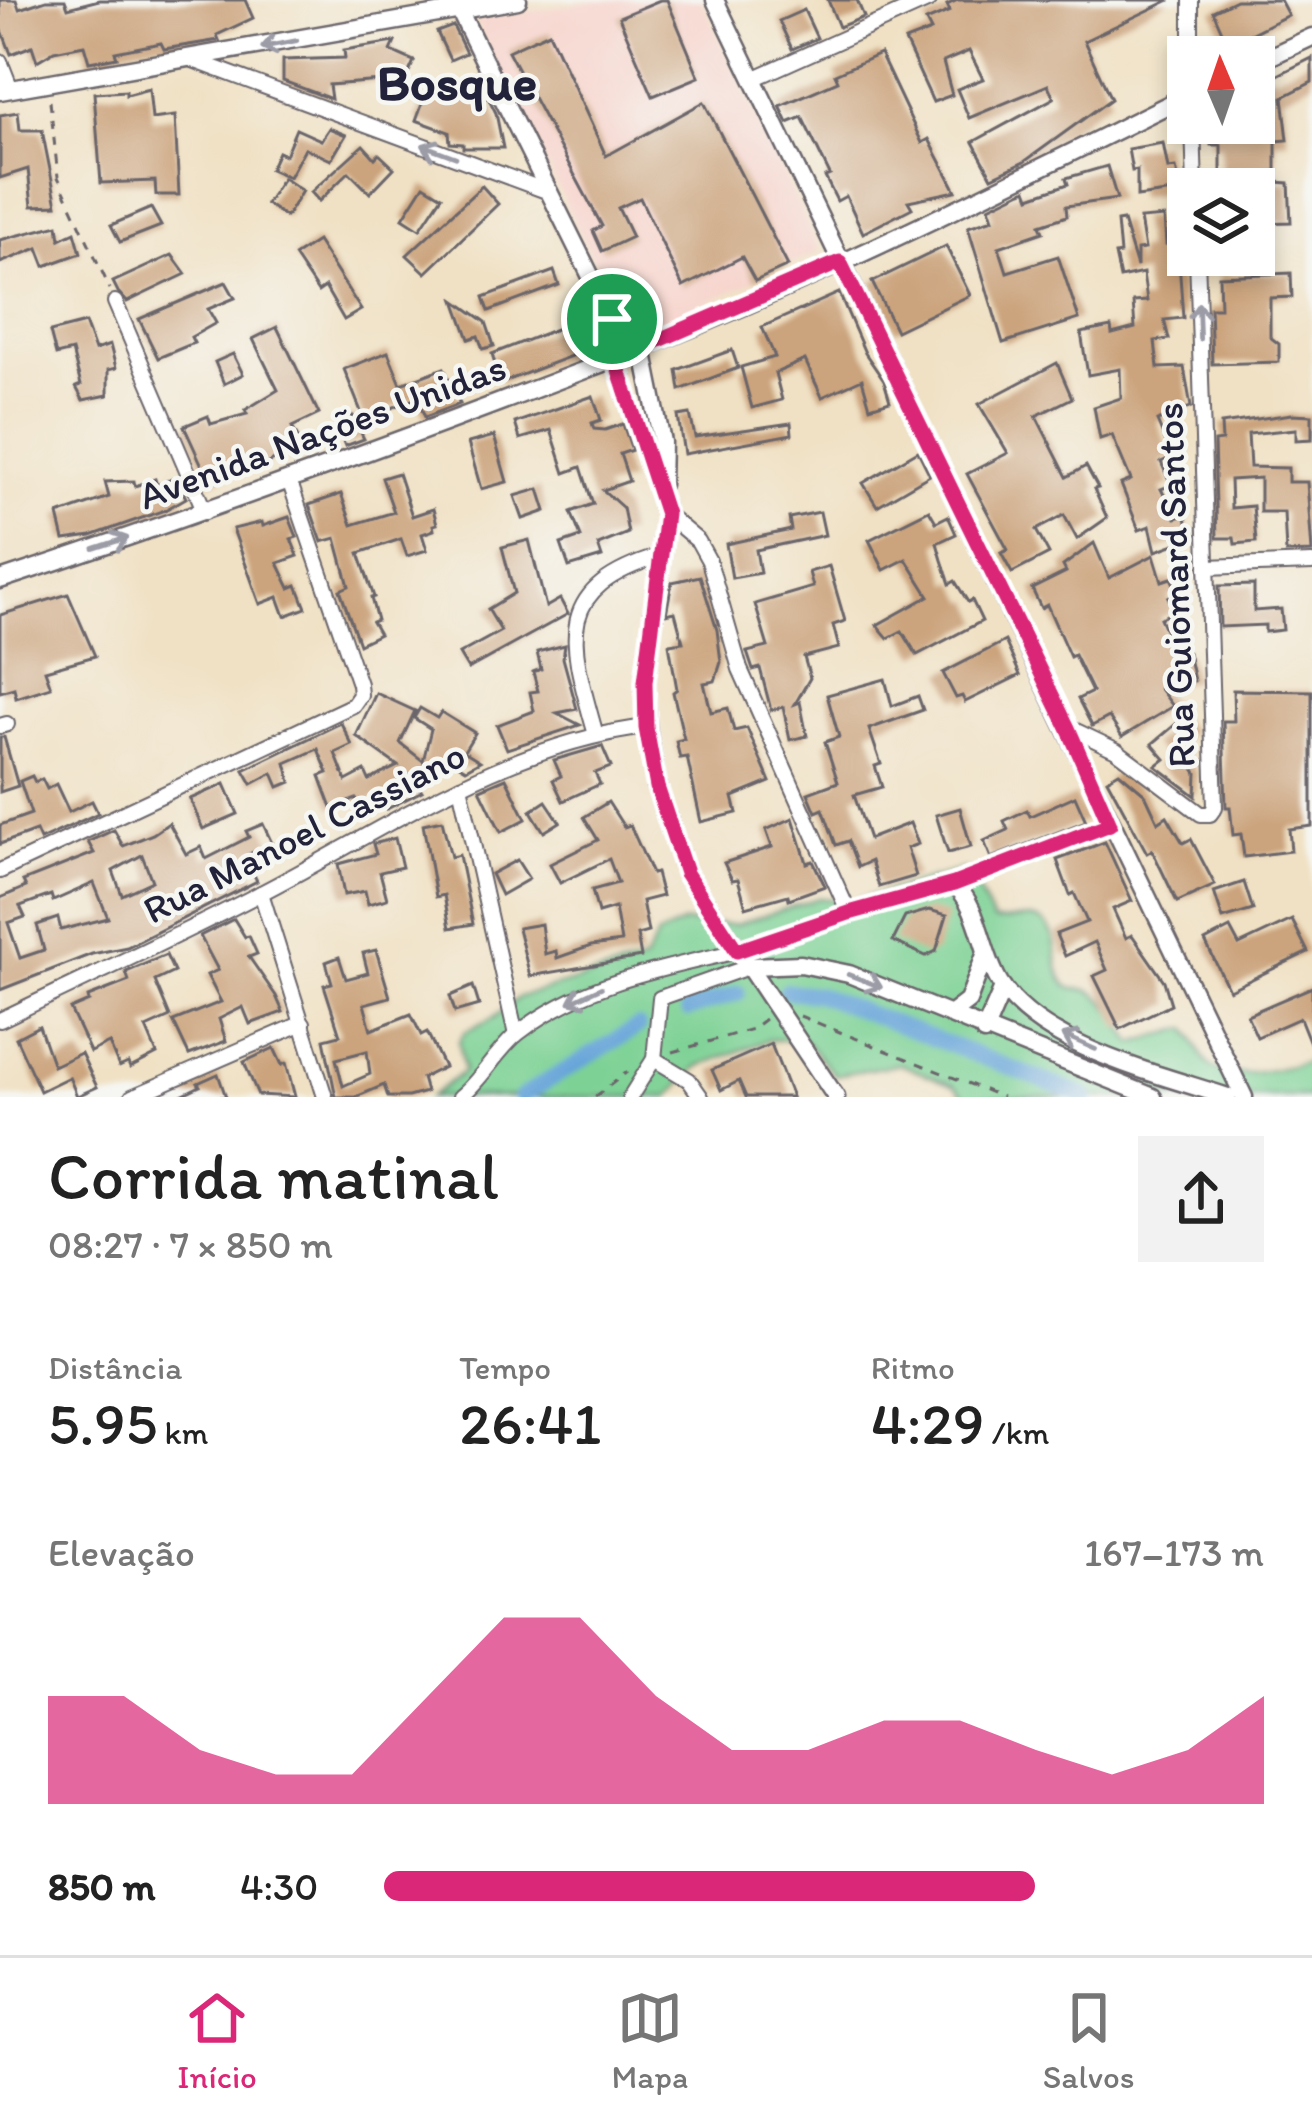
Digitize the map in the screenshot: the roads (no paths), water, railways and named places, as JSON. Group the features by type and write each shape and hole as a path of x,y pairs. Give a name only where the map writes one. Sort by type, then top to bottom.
{"street":[{"path":"0,61 5,90 193,60 434,7 459,10 518,0"},
{"path":"715,0 1244,1097"},
{"path":"755,77 929,0"},
{"path":"1191,0 1191,36"},
{"path":"459,10 612,319 643,347 662,442 660,492"},
{"path":"1275,54 1312,37"},
{"path":"193,60 549,192"},
{"name":"Avenida Nações Unidas","path":"0,580 205,512 643,347 840,262 1167,105"},
{"name":"Rua Guiomard Santos","path":"1068,728 1116,750 1201,814 1213,811 1198,276"},
{"path":"115,302 205,512"},
{"path":"612,319 615,358 666,514 645,682 646,728 657,787 686,873 836,1097"},
{"path":"0,871 353,705 360,694 289,479"},
{"path":"666,514 698,541 709,561 740,669 849,913"},
{"path":"596,735 575,633 578,610 590,590 607,577 660,556"},
{"path":"1207,566 1312,562"},
{"name":"Rua Manoel Cassiano","path":"0,1020 261,893 460,786 596,735 646,728"},
{"path":"460,786 516,1035"},
{"path":"460,1097 516,1035 584,993 954,884 1110,824"},
{"path":"954,884 968,901 985,955 1004,988 1033,1016 1070,1041 1228,1097"},
{"path":"261,893 326,1097"},
{"path":"951,1014 968,1001 985,955"},
{"path":"660,998 751,966 801,964 849,974 1153,1097"},
{"path":"630,1097 654,1059 660,998 645,972"},
{"path":"984,1032 1004,988"},
{"path":"132,1097 303,1023"},
{"path":"654,1059 689,1080 701,1097"}],"waterway":[{"path":"786,991 817,994 1086,1097"},
{"path":"688,1010 738,993"},
{"path":"521,1097 638,1027"}],"district":[{"name":"Bosque","path":"457,82"}]}
